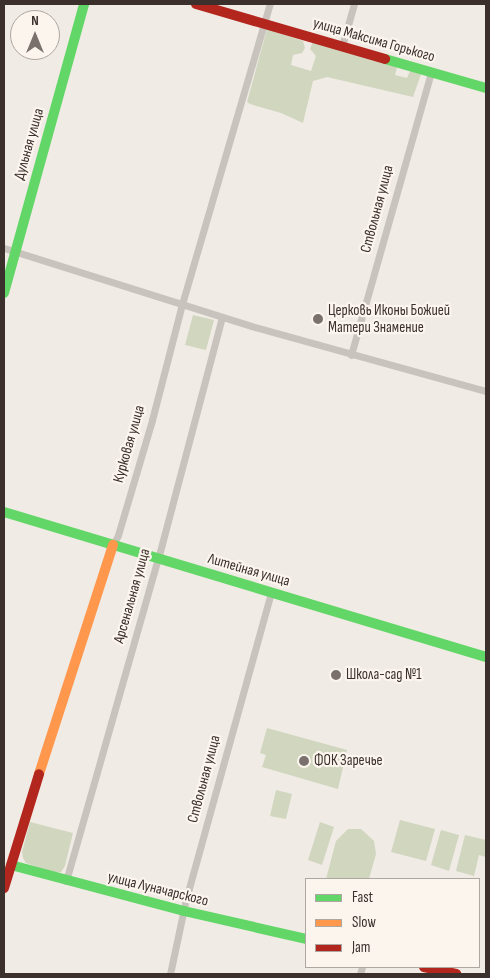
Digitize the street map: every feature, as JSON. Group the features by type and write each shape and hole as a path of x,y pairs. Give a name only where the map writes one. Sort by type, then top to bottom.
{"street":[{"name":"Дульная улица","path":"4,293 14,251 84,4"},
{"name":"улица Максима Горького","path":"196,4 486,88"},
{"name":"Курковая улица","path":"4,888 7,864 113,545 118,535 152,420 182,304 270,4"},
{"path":"342,46 354,4"},
{"name":"Ствольная улица","path":"351,355 431,72"},
{"path":"4,248 222,317 351,355 486,391"},
{"name":"Арсенальная улица","path":"66,882 158,559 222,317"},
{"name":"Литейная улица","path":"4,512 271,593 279,593 486,657"},
{"name":"Ствольная улица","path":"170,974 184,911 271,593"},
{"name":"улица Луначарского","path":"7,864 66,882 305,939"},
{"path":"429,968 456,974"}],"green space":[{"path":"267,29 303,41 305,48 302,53 293,55 291,65 311,71 316,56 310,49 313,41 397,67 395,75 407,78 410,71 421,74 413,97 327,77 313,81 303,123 281,113 250,104 247,102"},
{"path":"193,315 214,320 206,350 185,345"},
{"name":"ФОК Заречье","path":"267,728 347,750 338,789 262,767 266,755 260,753"},
{"path":"276,790 292,794 286,819 270,816"},
{"path":"400,820 435,829 426,861 391,852"},
{"path":"30,822 73,833 65,866 61,872 55,873 26,863 22,852"},
{"path":"320,822 334,827 322,865 308,860"},
{"path":"348,829 361,829 374,841 376,854 369,878 326,878 336,841"},
{"path":"441,830 459,835 449,871 431,865"},
{"path":"465,835 486,840 486,857 479,855 474,876 456,871"}],"traffic: fast":[{"path":"4,293 84,4"},
{"path":"385,59 486,88"},
{"path":"4,512 486,657"},
{"path":"11,865 184,911 305,939"}],"traffic: slow":[{"path":"39,774 113,545"}],"traffic: jam":[{"path":"196,4 385,59"},
{"path":"4,888 39,774"},
{"path":"429,968 456,974"}],"place":[{"name":"Церковь Иконы Божией Матери Знамение","path":"318,319"},
{"name":"Школа-сад №1","path":"336,675"},
{"name":"ФОК Заречье","path":"304,761"}]}
